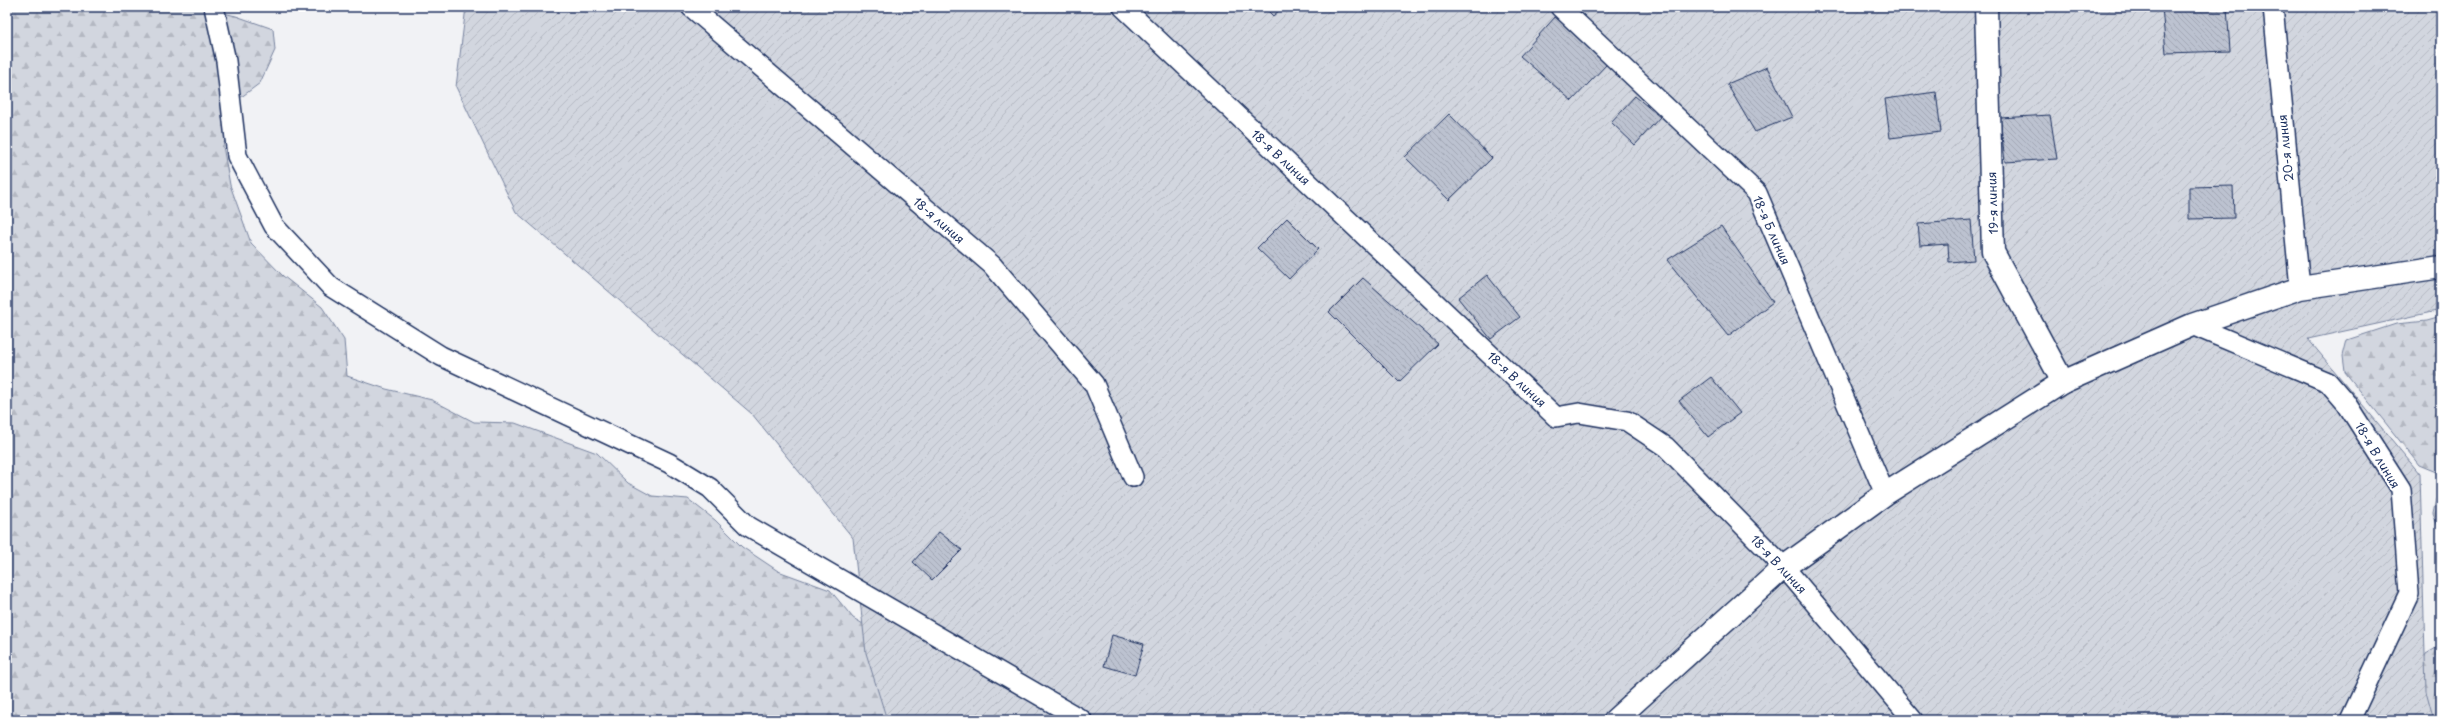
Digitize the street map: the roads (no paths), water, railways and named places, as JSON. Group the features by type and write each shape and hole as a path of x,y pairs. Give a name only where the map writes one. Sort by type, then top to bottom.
{"street":[{"name":"19-я линия","path":"1986,7 1993,252 2063,382"},
{"path":"1615,720 1784,567 1885,494 2063,382 2192,325 2300,288 2441,267"}],"lane":[{"path":"214,7 226,61 237,156 274,226 331,287 441,356 669,463 710,488 748,526 1082,720"},
{"name":"18-я линия","path":"691,7 992,265 1094,384 1133,477"},
{"name":"18-я В линия","path":"1123,7 1556,417 1579,413 1627,421 1666,447 1784,567 1913,720"},
{"name":"18-я Б линия","path":"1560,7 1757,193 1885,494"},
{"name":"20-я линия","path":"2273,7 2300,288"},
{"name":"18-я В линия","path":"2192,325 2328,382 2346,403 2401,489 2409,594 2350,720"}]}
